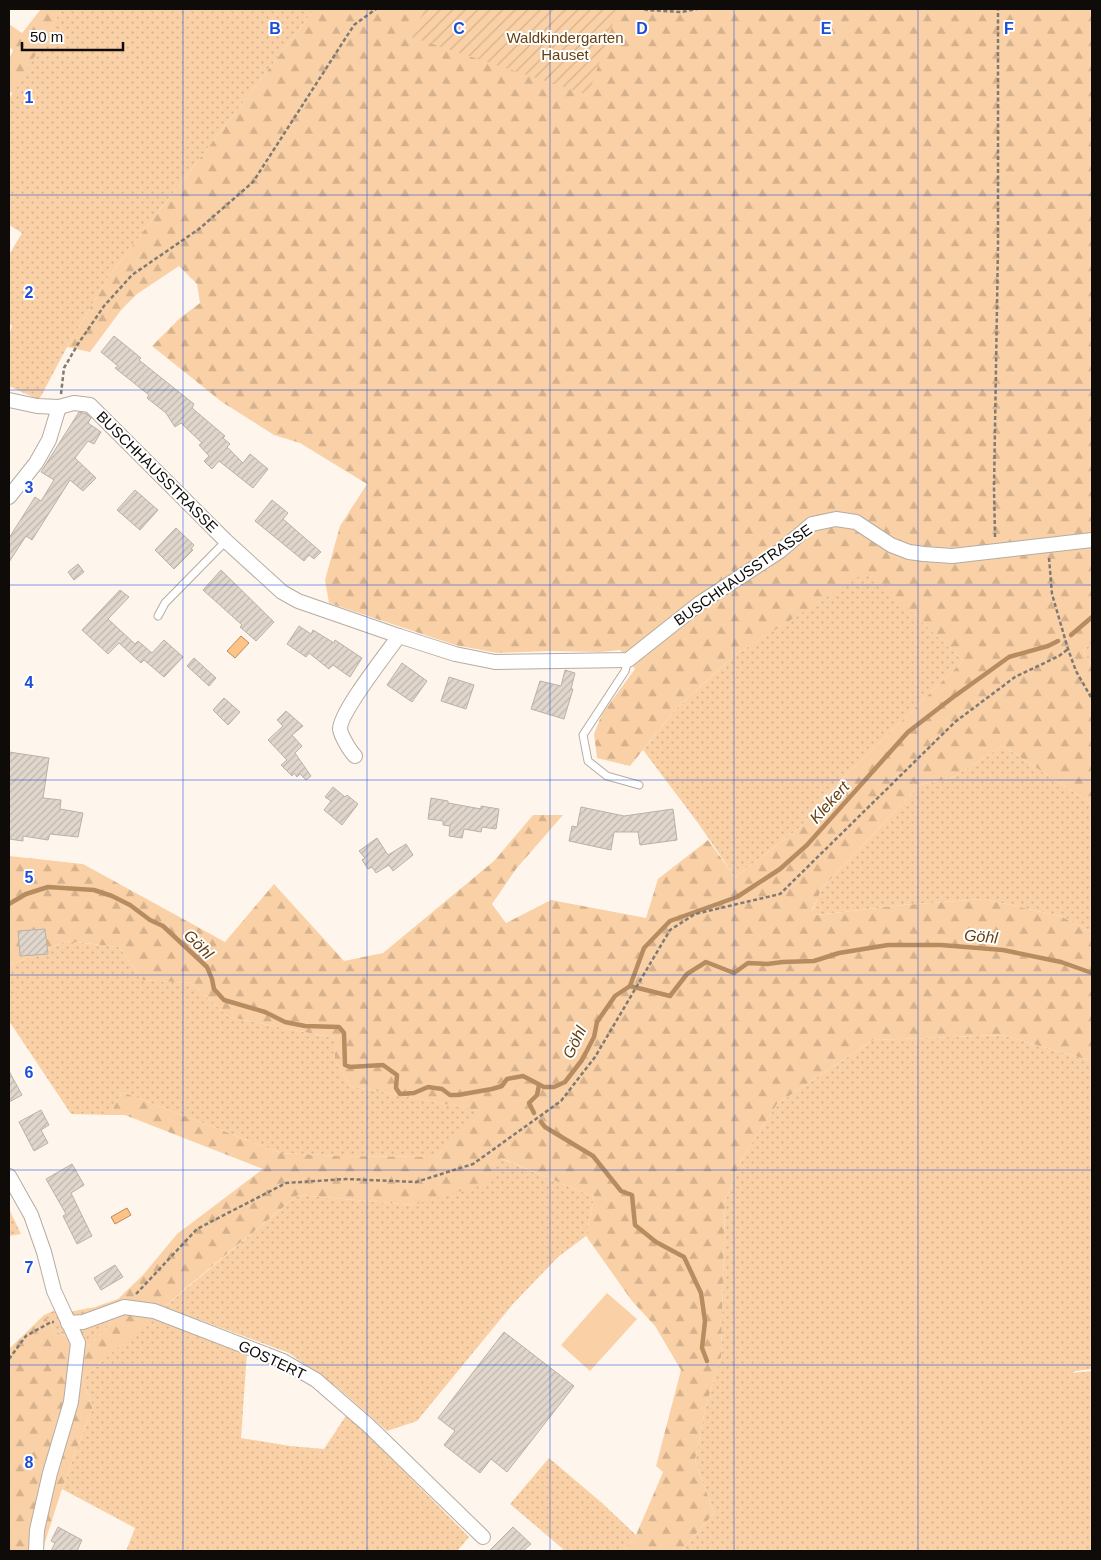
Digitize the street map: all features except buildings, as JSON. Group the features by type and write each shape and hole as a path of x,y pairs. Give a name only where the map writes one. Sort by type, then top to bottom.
{"street":[{"name":"BUSCHHAUSSTRASSE","path":"9,400 37,406 59,407 74,403 90,405 226,541 282,592 298,601 455,654 495,662 628,660 700,603 780,551 812,524 836,519 856,522 891,545 909,552 924,554 952,556 1092,540"},
{"path":"9,497 36,463 50,440 59,407"},
{"path":"355,756 350,751 340,729 344,717 399,636"},
{"path":"9,1176 31,1215 44,1252 54,1291 78,1343 71,1402 50,1473 37,1530 36,1551"},
{"name":"GOSTERT","path":"68,1323 83,1322 124,1307 154,1311 283,1362 316,1380 369,1426 483,1537"}],"lane":[{"name":"BUSCHHAUSSTRASSE","path":"158,616 165,603 226,541"},
{"path":"628,660 625,671 583,735 588,760 606,776 639,784"}],"path":[{"path":"59,407 64,368 104,306 132,275 200,229 253,182 354,25 376,9"},
{"path":"646,10 682,12 697,9"},
{"path":"994,528 998,246 998,9"},
{"path":"1048,544 1052,594 1076,671 1092,698"},
{"path":"124,1307 197,1229 286,1182 346,1179 416,1182 473,1164 561,1101 595,1058 670,930 695,914 780,894 955,722 1015,677 1059,656 1068,649"},
{"path":"9,1359 26,1336 52,1322 68,1323"}],"green space":[{"path":"41,9 62,9 13,94 9,91 9,59 13,50 9,47 9,24 22,33"},
{"path":"62,9 315,9 109,276 67,347 39,400 9,386 9,335 12,326 9,323 9,255 22,233 9,225 9,99"},
{"path":"315,9 1092,9 1092,642 1083,651 1092,666 1092,804 1003,746 953,777 920,785 822,888 812,911 817,915 903,905 984,899 1060,916 1092,932 1092,1061 1002,1035 873,1040 777,1104 740,1162 725,1202 721,1357 706,1405 695,1460 714,1513 681,1551 624,1551 636,1535 663,1472 656,1466 681,1370 655,1326 632,1301 586,1236 594,1197 501,1158 488,1183 413,1205 298,1195 187,1287 82,1379 93,1406 62,1489 44,1545 44,1551 9,1551 9,1349 44,1315 55,1331 87,1347 111,1324 107,1317 95,1307 118,1299 143,1275 177,1234 263,1169 125,1115 110,1115 122,1092 281,1153 436,1157 482,1111 350,1086 335,1061 335,1038 229,1017 191,983 143,980 119,947 66,941 9,966 9,856 83,864 225,942 274,884 344,961 383,953 494,861 533,815 563,815 516,869 492,904 506,923 551,900 646,918 658,879 708,840 735,877 802,826 824,797 963,661 868,571 735,655 675,710 630,766 597,758 594,734 602,714 635,669 620,650 601,652 497,653 455,645 329,603 325,580 340,526 367,484 300,443 274,435 222,402 152,346 180,318 200,303 197,284 179,266 137,294 122,309 90,352 67,347 109,276"},
{"name":"Waldkindergarten Hauset","path":"425,9 618,9 588,95 411,37"},
{"path":"868,570 963,661 824,797 802,826 735,877 698,823 643,750 675,710 735,655"},
{"path":"1092,642 1092,666 1083,651"},
{"path":"1003,746 1092,804 1092,932 1060,916 984,899 903,905 817,915 812,912 822,888 920,785 953,777"},
{"path":"66,941 119,947 143,980 191,983 229,1017 335,1038 335,1061 350,1086 483,1111 436,1157 281,1153 122,1092 110,1115 71,1114 9,1021 9,966"},
{"path":"1002,1035 1092,1061 1092,1369 1071,1373 1092,1371 1092,1551 681,1551 714,1513 695,1460 706,1405 721,1357 725,1202 740,1162 777,1104 873,1040"},
{"path":"500,1158 594,1197 586,1236 558,1257 512,1305 417,1421 387,1431 338,1388 289,1353 164,1307 298,1195 413,1205"},
{"path":"9,1209 21,1234 9,1236"},
{"path":"607,1293 637,1319 590,1371 561,1345"},
{"path":"95,1307 107,1317 111,1324 87,1347 55,1331 44,1315 60,1308 69,1312"},
{"path":"152,1317 247,1352 241,1438 324,1449 347,1414 469,1537 459,1551 126,1551 135,1528 62,1489 93,1406 82,1379"},
{"path":"549,1458 636,1535 624,1551 561,1551 563,1549 510,1504"}],"shaded area":[{"path":"241,636 249,643 235,658 227,651"},
{"path":"127,1208 131,1215 115,1224 111,1217"}],"waterway":[{"name":"Klekert","path":"1071,635 1092,617"},
{"name":"Klekert","path":"630,986 644,948 670,921 737,897 780,869 807,845 908,732 1009,657 1048,646 1058,641"},
{"name":"Göhl","path":"9,904 26,894 48,887 94,890 112,896 163,926 207,967 214,989 224,1000 265,1012 285,1022 305,1026 339,1027 344,1033 345,1065 350,1067 383,1065 397,1075 396,1088 400,1094 414,1093 428,1087 442,1089 450,1095 458,1095 492,1089 502,1086 507,1079 523,1076 544,1087 554,1087 565,1082 582,1060 594,1037 597,1022 615,996 630,986 670,996 687,974 706,962 734,973 748,963 767,964 814,961 839,953 888,945 941,945 1003,950 1061,962 1092,973"},
{"path":"534,1113 529,1103 537,1095 539,1085"},
{"path":"541,1122 545,1127 593,1156 621,1191 632,1195 635,1225 656,1242 684,1257 701,1293 705,1321 702,1348 707,1361"}]}
